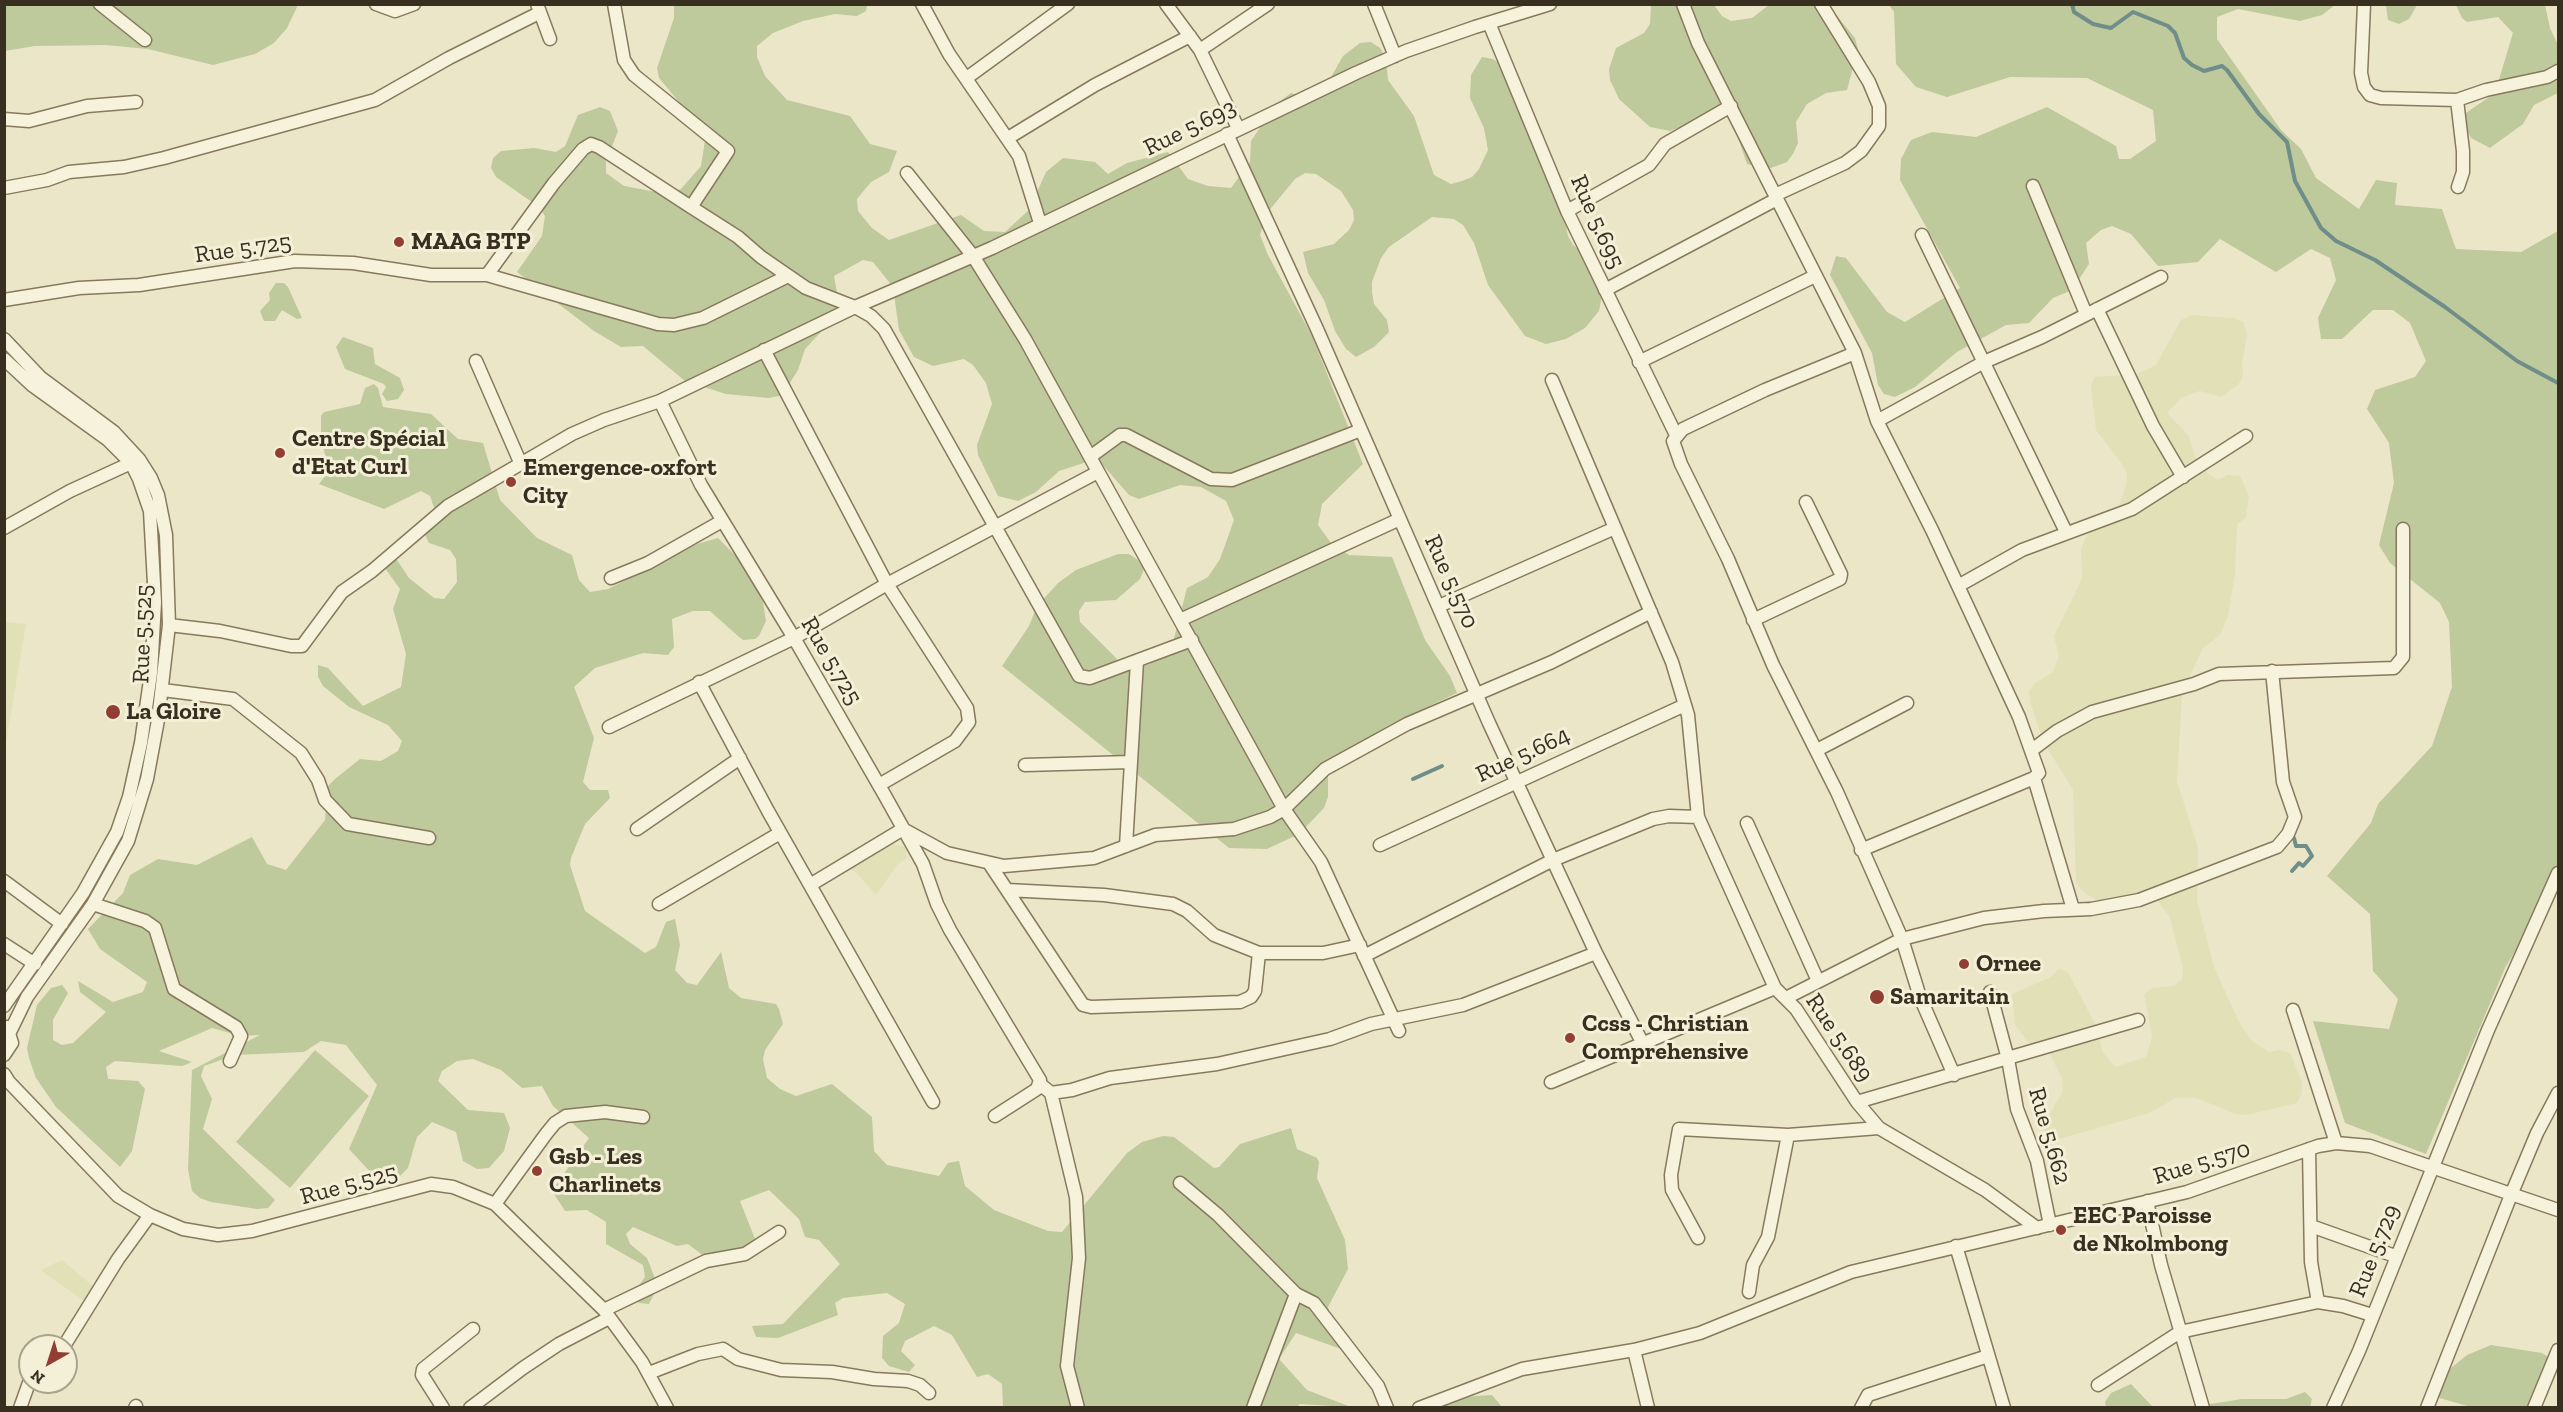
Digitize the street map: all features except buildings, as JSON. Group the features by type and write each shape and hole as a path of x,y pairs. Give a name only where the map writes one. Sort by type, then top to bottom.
{"street":[{"path":"100,4 145,40"},
{"path":"376,4 395,11 414,4"},
{"path":"614,4 624,60 634,75 728,151 691,207"},
{"path":"922,4 949,54 968,77 1019,156 1040,223"},
{"path":"968,77 1068,4"},
{"name":"Rue 5.570","path":"1166,4 1200,50 1476,694 1596,953 1643,1044"},
{"path":"1200,50 1269,4"},
{"path":"1374,4 1395,56"},
{"name":"Rue 5.693","path":"855,307 973,256 1395,56 1550,4"},
{"path":"1683,4 1698,43 1855,353 1877,421 1958,586 2032,750 2039,773 2034,778 1861,850"},
{"path":"1605,290 1776,197 1845,163 1861,151 1879,126 1879,106 1869,82 1821,4"},
{"path":"2364,4 2361,73 2364,87 2370,95 2380,98 2457,100 2486,90 2547,77 2559,71"},
{"path":"4,188 47,180 69,172 124,166 164,158 375,100 538,9 550,39"},
{"name":"Rue 5.695","path":"1489,23 1567,211 1676,435 1673,441 1681,464 1728,559 1773,665 1817,750 1902,939 1920,997 1954,1075"},
{"path":"1008,138 1095,85 1190,36"},
{"path":"2457,100 2463,151 2463,172 2458,187"},
{"path":"4,119 28,121 87,106 135,102"},
{"path":"1567,211 1649,165 1665,144 1731,106"},
{"path":"487,275 554,183 583,149 591,144 599,147 738,237 788,276 825,297 855,307 871,316 884,329 1075,672 1090,678 1192,640"},
{"path":"907,173 973,256 1025,339 1284,809 1321,861 1396,1025"},
{"path":"2033,186 2091,311 2183,477"},
{"path":"1922,235 2066,532"},
{"name":"Rue 5.725","path":"4,300 79,288 139,285 295,261 353,262 431,275 487,275 658,324 674,325 703,318 788,276"},
{"path":"1639,362 1815,276"},
{"path":"1877,421 1984,362 2161,277"},
{"path":"169,625 220,631 291,646 302,646 342,592 372,571 448,506 520,462 604,420 672,398 764,350 855,307"},
{"name":"Rue 5.525","path":"4,339 40,377 114,432 139,459 151,478 158,495 166,534 169,625 162,690 140,807 128,842 93,904 7,1029 12,1043 4,1055"},
{"path":"764,350 887,584 967,708 969,722 954,741 879,785"},
{"path":"1676,435 1683,429 1765,390 1855,353"},
{"name":"Rue 5.525","path":"4,359 33,386 100,433 131,464 146,496 153,531 154,618 146,711 136,771 117,832 89,884 4,1006"},
{"path":"476,362 520,462"},
{"path":"1552,380 1672,662 1685,705 1698,817 1775,988"},
{"name":"Rue 5.725","path":"660,401 701,485 794,638 879,785 923,864 941,913 1040,1080 1040,1084"},
{"path":"1090,457 1120,435 1126,435 1211,479 1232,480 1361,430"},
{"path":"1958,586 2022,550 2132,509 2246,436"},
{"path":"4,528 70,491 131,464"},
{"path":"609,727 794,638 887,584 1098,472"},
{"path":"1753,620 1840,579 1841,574 1806,502"},
{"path":"1180,620 1401,519"},
{"path":"611,578 648,563 722,521"},
{"path":"1439,606 1615,528"},
{"path":"2032,750 2072,722 2110,705 2194,684 2219,674 2394,668 2403,657 2403,529"},
{"path":"810,885 903,829 947,853 1004,866 1094,858 1155,835 1234,829 1270,817 1284,809 1325,769 1407,724 1552,662 1651,612"},
{"path":"1126,846 1137,661"},
{"path":"1786,998 1902,939 1984,918 2139,900 2277,847 2288,834 2295,817 2283,782 2272,671"},
{"path":"699,682 780,833 933,1102"},
{"path":"162,690 233,699 301,753 318,780 325,800 348,824 429,837"},
{"path":"1817,750 1907,703"},
{"name":"Rue 5.664","path":"1380,845 1685,705"},
{"path":"637,829 740,758"},
{"path":"1025,765 1131,762"},
{"path":"2034,778 2073,909"},
{"path":"1007,890 1104,895 1173,904 1187,911 1214,935 1259,952 1362,951 1553,860 1653,819 1670,816 1698,817"},
{"path":"1748,823 1818,981"},
{"path":"659,904 780,833"},
{"path":"923,864 947,853"},
{"path":"989,863 1083,1005 1091,1007 1240,1002 1251,997 1255,991 1259,952"},
{"name":"Rue 5.729","path":"2333,1407 2359,1351 2431,1167 2488,1030 2559,873"},
{"path":"4,881 62,924"},
{"path":"93,904 145,921 154,928 174,989 236,1027 241,1036 230,1061"},
{"path":"4,944 35,964"},
{"path":"1051,1093 1072,1090 1110,1078 1217,1064 1330,1039 1371,1024 1396,1025 1463,1005 1596,953"},
{"name":"Rue 5.689","path":"1551,1082 1775,988 1806,1022 1857,1102 1879,1128 1985,1190 2037,1228"},
{"name":"Rue 5.662","path":"1990,992 2008,1059 2017,1109 2037,1161 2050,1224"},
{"path":"2294,1010 2336,1143"},
{"path":"1857,1102 2138,1020"},
{"name":"Rue 5.525","path":"4,1074 109,1188 150,1215 183,1229 235,1234 440,1184 495,1204 606,1314 649,1372 667,1407"},
{"path":"995,1116 1037,1089 1040,1084 1051,1093 1076,1197 1078,1258 1067,1366 1078,1407"},
{"path":"2427,1407 2537,1133 2559,1093"},
{"path":"495,1204 555,1123 566,1116 605,1112 643,1117"},
{"path":"1698,1238 1672,1190 1671,1175 1679,1128 1788,1135 1879,1128"},
{"path":"1749,1292 1753,1265 1768,1237 1788,1135"},
{"name":"Rue 5.570","path":"1419,1407 1522,1369 1634,1350 1700,1333 1851,1272 2187,1192 2308,1149 2336,1143 2370,1146 2559,1210"},
{"path":"2308,1149 2311,1262 2318,1302"},
{"path":"1180,1183 1218,1215 1296,1294 1314,1303 1378,1386 1387,1407"},
{"path":"2147,1201 2180,1332 2203,1407"},
{"path":"71,1334 118,1259 150,1215"},
{"path":"2311,1226 2396,1256"},
{"path":"470,1407 550,1350 606,1314 706,1261 745,1254 779,1232"},
{"path":"1956,1246 2004,1407"},
{"path":"1253,1407 1296,1294"},
{"path":"2098,1385 2180,1332 2318,1302 2343,1306 2372,1315"},
{"path":"443,1407 422,1375 423,1369 473,1329"},
{"path":"649,1372 698,1354 723,1349 738,1359 781,1370 832,1372 874,1379 908,1381 929,1393"},
{"path":"1634,1350 1648,1407"},
{"path":"2534,1407 2559,1350"},
{"path":"1861,1407 1868,1395 1988,1356"}],"green space":[{"path":"1651,4 1714,5 1722,16 1731,21 1752,18 1769,5 1828,5 1855,38 1858,49 1847,90 1826,93 1807,104 1796,122 1798,143 1793,154 1787,162 1768,169 1747,164 1728,109 1670,131 1650,127 1619,99 1610,80 1609,69 1616,48 1644,33 1650,24"},
{"path":"2386,4 2417,5 2409,19 2399,24 2388,20"},
{"path":"5,5 298,5 287,28 274,43 255,54 213,65 148,49 105,45 35,46 5,51"},
{"path":"674,5 867,5 866,11 857,16 835,14 803,21 773,33 757,46 757,57 765,76 787,100 850,116 870,144 897,151 889,172 871,182 857,199 858,211 872,228 889,240 961,215 984,231 1005,232 1029,210 1046,172 1063,158 1095,162 1108,174 1127,163 1168,152 1188,179 1208,186 1231,188 1250,162 1251,141 1275,105 1291,93 1313,99 1322,93 1343,56 1360,43 1371,42 1380,48 1386,58 1388,80 1414,116 1434,175 1451,184 1462,181 1472,177 1479,169 1488,150 1484,128 1470,98 1471,75 1482,57 1493,59 1503,66 1555,169 1568,236 1573,245 1592,260 1603,290 1599,311 1585,328 1566,339 1546,344 1525,336 1488,285 1474,243 1463,225 1454,219 1432,217 1389,247 1381,258 1372,282 1372,292 1374,304 1387,320 1389,332 1374,347 1356,357 1346,349 1335,331 1324,300 1308,273 1303,252 1334,244 1349,230 1354,220 1353,210 1341,191 1316,174 1305,173 1295,179 1267,213 1260,235 1268,255 1312,336 1363,464 1322,504 1318,525 1331,543 1349,555 1392,557 1425,640 1450,676 1457,693 1389,725 1336,758 1328,774 1328,797 1324,808 1299,834 1267,849 1229,848 1002,666 1029,626 1037,606 1058,583 1076,570 1118,554 1129,554 1138,560 1144,569 1140,579 1116,600 1085,602 1079,611 1080,622 1119,661 1139,667 1150,664 1173,642 1187,588 1208,577 1220,559 1234,520 1226,501 1201,487 1180,485 1139,499 1129,495 1101,463 1090,461 1059,471 1036,492 1018,501 998,496 978,455 977,445 992,404 986,383 973,365 964,359 933,366 914,357 899,330 893,287 873,262 863,260 834,276 838,298 834,318 805,349 798,370 786,389 779,396 768,398 726,394 685,381 643,346 621,347 594,331 517,272 542,236 545,216 539,207 496,177 491,168 493,158 501,151 534,148 556,152 565,146 578,115 600,107 610,111 618,131 606,162 606,173 624,186 667,194 681,189 701,166 706,134 659,78 657,68 674,18"},
{"path":"1889,5 2335,5 2322,15 2300,21 2238,9 2217,17 2217,39 2281,130 2301,149 2316,178 2359,209 2376,180 2397,183 2395,205 2442,209 2456,249 2521,252 2558,231 2558,880 2505,968 2426,1154 2345,1123 2313,1021 2389,1029 2398,999 2373,971 2370,914 2327,876 2371,823 2378,804 2432,746 2452,687 2449,622 2440,603 2390,563 2379,545 2394,483 2389,443 2367,409 2375,390 2415,377 2426,361 2410,323 2393,310 2373,310 2342,339 2321,339 2318,318 2336,280 2330,258 2311,249 2276,272 2220,239 2198,262 2158,266 2131,234 2112,226 2101,230 2086,243 2089,264 2072,290 2053,298 2029,323 2006,325 1957,352 1915,387 1895,397 1884,394 1878,385 1872,353 1830,275 1836,256 1846,258 1887,312 1905,322 1960,288 1900,180 1901,159 1911,140 1932,132 1976,137 2047,107 2116,146 2119,159 2130,159 2156,141 2153,110 2087,78 2010,77 1947,97 1916,87 1896,64 1894,12"},
{"path":"2456,5 2545,5 2550,28 2558,45 2558,93 2534,105 2523,124 2490,148 2471,138 2460,117 2495,93 2513,33 2498,17 2467,22 2462,18"},
{"path":"276,283 284,283 288,287 302,318 297,319 282,310 275,321 264,321 260,311 270,300 269,293"},
{"path":"2191,315 2233,318 2243,322 2247,333 2242,365 2243,376 2238,385 2221,397 2200,391 2181,398 2167,413 2189,436 2195,457 2208,474 2218,480 2228,475 2240,476 2249,496 2246,518 2237,524 2235,574 2228,616 2220,635 2203,648 2182,693 2177,781 2198,848 2197,901 2214,967 2239,1022 2251,1040 2269,1052 2280,1050 2290,1053 2302,1082 2302,1093 2297,1103 2246,1115 2236,1114 2196,1098 2176,1098 2149,1113 2056,1140 2047,1136 2043,1126 2063,1091 2062,1079 2048,1050 2028,1042 2015,1025 2012,994 2051,977 2058,969 2068,972 2098,1030 2102,1051 2115,1067 2146,1057 2152,1037 2144,994 2152,988 2174,986 2182,979 2183,968 2170,918 2158,901 2149,895 2099,902 2082,891 2076,882 2073,790 2043,741 2030,702 2029,691 2035,683 2053,672 2059,656 2054,636 2082,579 2081,549 2087,535 2119,506 2126,485 2127,474 2122,464 2096,430 2091,387 2094,377 2137,374 2156,365 2181,320"},
{"path":"343,337 373,348 375,364 400,378 404,390 398,399 387,401 382,394 386,387 384,384 345,369 336,347"},
{"path":"374,384 378,388 383,407 431,414 458,439 483,443 500,500 537,538 572,555 579,580 590,592 608,589 697,544 718,538 744,564 763,602 766,621 759,636 755,639 743,640 710,611 693,611 672,619 674,647 668,655 643,653 595,668 574,687 594,738 583,782 590,790 608,790 610,798 585,824 571,858 570,865 585,911 645,953 656,947 666,922 675,919 680,945 675,970 687,983 697,985 721,952 729,988 741,998 776,1004 783,1024 765,1050 763,1059 767,1078 780,1089 796,1096 832,1084 872,1117 874,1151 887,1165 939,1176 948,1163 959,1161 965,1186 994,1210 1048,1231 1062,1232 1127,1153 1142,1142 1163,1136 1174,1137 1214,1168 1219,1167 1240,1144 1291,1128 1297,1149 1317,1158 1319,1162 1317,1178 1345,1240 1348,1269 1328,1307 1341,1349 1296,1333 1279,1359 1307,1390 1351,1407 1299,1404 1298,1408 1003,1407 1002,1384 988,1374 977,1377 952,1335 934,1326 905,1341 901,1351 915,1365 909,1372 889,1366 882,1358 883,1336 899,1323 905,1304 887,1293 843,1298 835,1303 838,1315 778,1338 756,1337 752,1326 783,1324 840,1264 819,1240 805,1237 799,1219 769,1190 740,1201 755,1239 738,1252 705,1257 688,1244 677,1246 633,1227 626,1234 630,1244 647,1258 658,1286 649,1304 639,1303 633,1294 645,1277 643,1265 606,1244 606,1222 587,1210 565,1211 552,1191 589,1138 553,1106 542,1086 522,1088 501,1070 473,1059 457,1061 442,1071 438,1081 468,1110 504,1113 510,1128 504,1151 489,1168 477,1169 463,1161 456,1132 432,1122 417,1137 408,1168 400,1176 390,1180 374,1176 349,1149 377,1085 346,1045 321,1041 304,1052 235,1055 204,1066 201,1076 212,1099 203,1129 275,1200 268,1208 257,1209 211,1202 200,1198 192,1191 188,1169 192,1070 260,1035 241,1036 212,1028 159,1051 192,1062 182,1066 115,1061 106,1067 108,1079 138,1081 145,1089 132,1151 120,1167 56,1107 36,1078 27,1048 37,1005 51,988 62,985 68,993 53,1020 53,1040 62,1045 73,1043 106,1012 80,992 78,981 113,1002 143,992 147,982 100,949 88,929 123,893 130,875 158,859 197,865 252,837 267,864 286,870 325,820 328,786 360,759 381,761 398,751 402,741 388,725 349,707 323,686 318,677 318,665 328,668 363,706 401,687 406,654 393,609 400,589 382,564 390,557 397,560 409,578 434,598 444,599 457,582 456,559 450,550 429,543 424,533 437,516 430,496 421,491 384,509 319,484 329,471 321,438 321,416 324,412 360,404 365,388"},
{"path":"4,622 26,624 5,750"},
{"path":"890,843 905,847 907,858 897,865 876,895 856,872 840,866 840,858 845,853"},
{"path":"315,1050 369,1096 290,1188 236,1142"},
{"path":"62,1260 98,1290 88,1304 41,1270"},
{"path":"2491,1345 2542,1353 2548,1357 2527,1407 2471,1407 2436,1397 2446,1372 2467,1355"},
{"path":"2131,1384 2153,1407 2106,1407 2105,1402 2111,1393"},
{"path":"2305,1392 2312,1399 2310,1407 2185,1408 2242,1399 2286,1399"},
{"path":"1492,1395 1502,1407 1442,1408 1460,1397"}],"waterway":[{"path":"2072,4 2074,12 2093,24 2111,28 2133,12 2168,26 2175,33 2184,58 2192,65 2204,71 2222,66 2259,114 2287,142 2295,181 2321,228 2336,241 2375,260 2445,307 2517,361 2558,383"},
{"path":"1413,779 1442,766"},
{"path":"2288,838 2294,838 2296,846 2306,846 2312,856 2303,866 2299,863 2292,871"}],"place":[{"name":"MAAG BTP","path":"399,242"},
{"name":"Centre Spécial d'Etat Curl","path":"280,453"},
{"name":"Emergence-oxfort City","path":"511,482"},
{"name":"La Gloire","path":"113,712"},
{"name":"Ornee","path":"1964,964"},
{"name":"Samaritain","path":"1877,997"},
{"name":"Ccss - Christian Comprehensive","path":"1570,1038"},
{"name":"Gsb - Les Charlinets","path":"537,1171"},
{"name":"EEC Paroisse de Nkolmbong","path":"2061,1230"}]}
